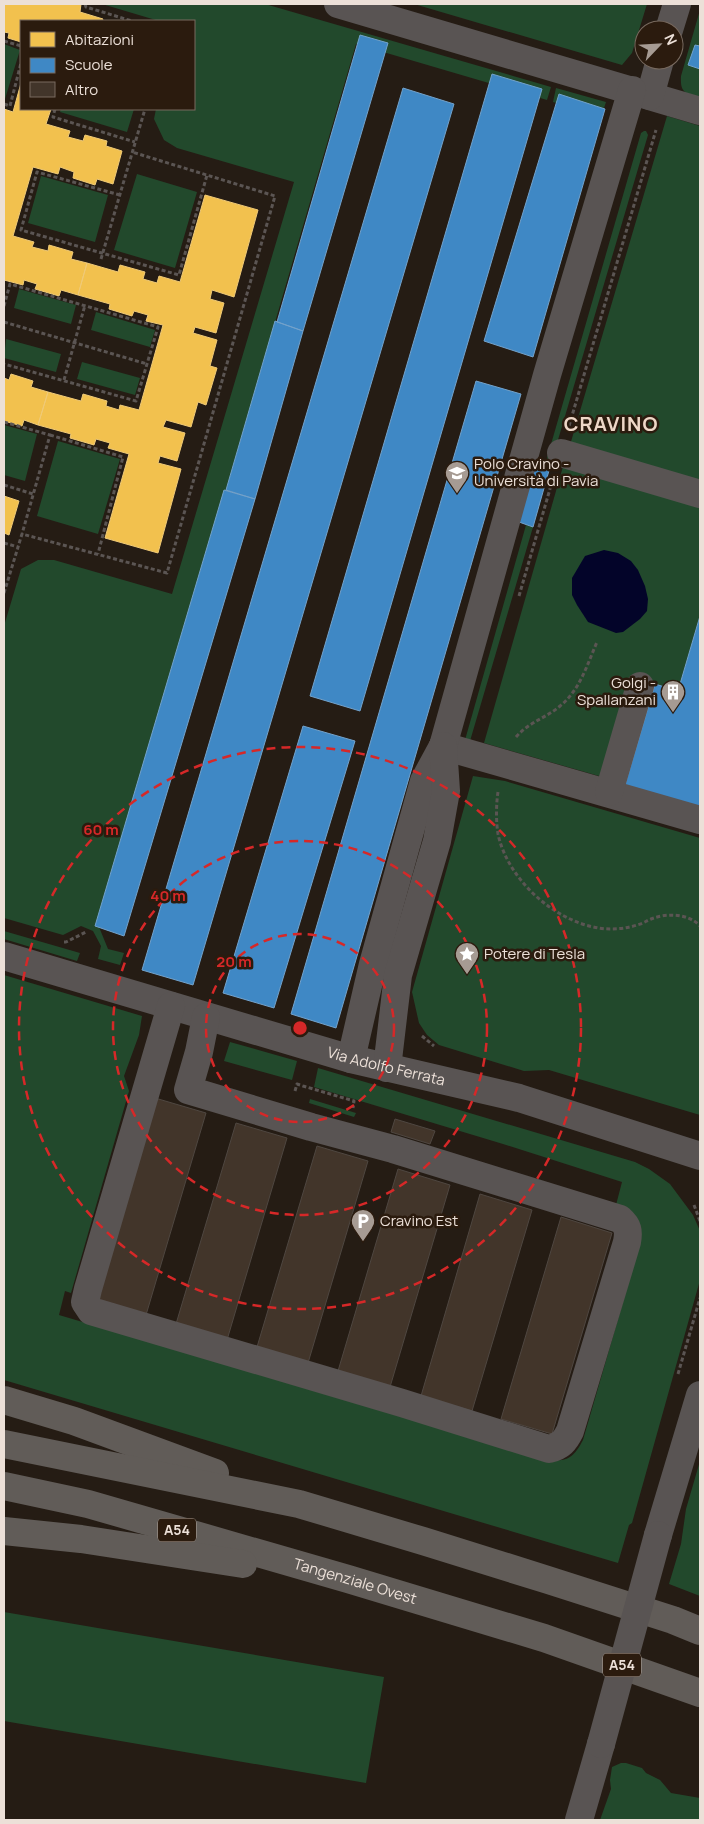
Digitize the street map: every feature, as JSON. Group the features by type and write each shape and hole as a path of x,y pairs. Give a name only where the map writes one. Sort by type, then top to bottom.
{"highway":[{"path":"4,1400 74,1421 299,1504 548,1580 664,1617 700,1631"},
{"path":"4,1444 299,1504"},
{"name":"Tangenziale Ovest","path":"4,1486 88,1504 348,1579 544,1638 700,1693"},
{"path":"4,1531 81,1540 348,1579"}],"street":[{"path":"338,4 700,111"},
{"path":"672,20 677,4"},
{"path":"351,1059 373,964 424,781 442,746 547,375 641,93 654,70"},
{"path":"561,453 700,494"},
{"path":"609,792 640,686"},
{"path":"442,746 609,792 700,820"},
{"path":"387,1068 398,975 437,841 446,791 442,746"},
{"name":"Via Adolfo Ferrata","path":"4,956 351,1059 519,1098 700,1156"},
{"path":"150,1080 402,1152 620,1219 626,1224 629,1232 627,1242 570,1431 565,1441 558,1447 549,1449 91,1310 85,1302 88,1289 171,1006"},
{"path":"188,1090 199,1052 206,1017"},
{"path":"579,1820 658,1535 700,1395"}],"path":[{"path":"85,4 86,6 129,20"},
{"path":"4,41 20,46"},
{"path":"4,104 10,106 20,67"},
{"path":"56,110 53,117 135,142"},
{"path":"101,259 145,110"},
{"path":"22,534 167,572 273,205 275,196 132,152"},
{"path":"120,195 37,172 21,230 179,275 207,175"},
{"path":"4,306 10,284 158,327 136,401 4,364"},
{"path":"64,380 85,306"},
{"path":"4,322 147,364"},
{"path":"4,422 123,456 98,554"},
{"path":"4,593 50,435"},
{"path":"4,485 33,494"},
{"path":"4,542 18,547"},
{"path":"597,642 578,686 570,697 559,707 524,727 508,750 499,780 497,798 498,833 502,846 520,878 546,904 569,920 609,929 626,928 664,915 686,917 700,926"},
{"path":"57,940 66,942 86,932"},
{"path":"419,1034 434,1046 443,1049"},
{"path":"303,1093 295,1091 297,1084 354,1101 353,1108 344,1105"},
{"path":"694,1205 700,1221"}],"green space":[{"path":"102,4 265,4 551,87 547,100 356,44 99,927 108,949 124,953 120,965 98,959 101,946 93,931 81,926 63,935 4,918 4,626 21,569 38,560 54,560 172,594 294,182 177,148 164,140 154,119 156,110 195,110 195,20 156,20"},
{"path":"414,4 647,4 642,20 634,20 634,46 632,53 622,65"},
{"path":"700,10 700,46 695,45 689,65 700,69 700,98 684,92 681,86 684,66"},
{"path":"4,44 20,50 5,99 4,99"},
{"path":"556,88 606,102 601,117 553,102"},
{"path":"61,110 134,110 127,132 60,112"},
{"path":"667,116 700,126 700,483 570,445"},
{"path":"644,131 648,135 550,467 545,465 641,133"},
{"path":"137,174 197,192 175,268 114,250"},
{"path":"41,176 108,195 95,242 28,223"},
{"path":"19,289 76,305 71,324 14,308"},
{"path":"96,312 155,330 150,347 91,330"},
{"path":"6,339 61,354 56,372 4,358"},
{"path":"82,362 140,378 135,395 77,379"},
{"path":"4,425 37,434 25,481 4,475"},
{"path":"58,441 120,459 98,534 37,516"},
{"path":"564,463 700,503 700,616 678,691 632,676 602,774 599,776 484,743"},
{"path":"526,525 533,527 470,741 465,740"},
{"path":"473,776 505,781 700,838 700,1115 549,1070 524,1071 439,1045 427,1035 419,1023 412,992"},
{"path":"4,931 80,953 77,961 4,939"},
{"path":"4,975 142,1016 139,1035 124,1076 129,1091 71,1293 65,1291 59,1315 544,1459 563,1460 575,1452 583,1440 638,1250 616,1205 622,1182 314,1087 318,1068 635,1162 649,1169 670,1184 693,1215 700,1231 700,1280 632,1523 629,1525 618,1563 4,1380"},
{"path":"230,1042 297,1061 292,1080 224,1061"},
{"path":"310,1099 356,1113 354,1117 309,1103"},
{"path":"700,1461 700,1596 669,1584 681,1544 686,1509"},
{"path":"4,1612 384,1677 366,1783 4,1721"},
{"path":"621,1763 642,1768 646,1773 660,1780 671,1793 700,1798 700,1820 600,1820 611,1789 612,1767"}],"water":[{"path":"604,550 618,553 631,561 638,570 645,586 648,599 647,611 623,632 616,633 588,622 572,595 572,578 585,556"}],"building: Abitazioni":[{"path":"4,4 81,4 80,12 103,19 20,20 20,42 8,38 9,33 4,32"},
{"path":"20,87 20,110 51,110 46,124 70,131 68,137 83,141 85,135 107,141 106,146 122,151 113,184 97,179 95,185 73,178 74,172 60,167 58,174 33,167 13,236 34,242 32,247 48,251 49,245 73,252 71,259 87,263 78,295 61,290 59,296 35,289 37,284 24,280 23,285 4,280 4,109 13,112"},
{"path":"205,195 258,210 234,297 212,290 210,299 224,303 216,333 195,327 193,333 217,340 210,366 217,368 206,405 198,402 191,427 166,420 163,427 185,433 177,461 160,456 158,463 181,469 158,553 105,538 129,454 108,448 110,443 96,439 94,445 70,438 71,434 38,425 48,392 81,401 83,394 107,401 106,406 119,410 120,405 139,410 163,325 146,321 148,315 134,311 132,316 109,309 110,304 78,295 87,263 118,272 120,265 145,272 143,279 157,283 159,276 180,282"},
{"path":"11,374 33,381 31,387 48,392 38,425 24,420 22,426 4,421 4,378 9,380"},
{"path":"4,496 19,501 9,535 4,533"}],"building: Scuole":[{"path":"360,35 388,43 303,331 277,322"},
{"path":"695,45 700,46 700,69 688,65"},
{"path":"492,74 542,89 360,711 310,696"},
{"path":"403,88 454,104 193,985 142,970"},
{"path":"559,94 605,109 533,357 484,341"},
{"path":"275,321 303,331 255,499 226,490"},
{"path":"476,381 521,394 336,1028 291,1014"},
{"path":"536,462 550,467 533,527 519,522"},
{"path":"224,490 255,499 124,936 95,926"},
{"name":"Golgi - Spallanzani","path":"700,616 700,807 625,785 655,684 678,691"},
{"path":"303,726 355,741 274,1008 223,993"}],"building: Altro":[{"path":"155,1098 206,1113 146,1315 95,1300"},
{"path":"395,1119 435,1131 430,1144 391,1132"},
{"path":"236,1123 287,1138 227,1340 176,1324"},
{"path":"317,1146 368,1161 308,1363 257,1347"},
{"path":"398,1169 450,1185 390,1387 338,1371"},
{"path":"480,1194 532,1210 472,1411 421,1396"},
{"path":"561,1217 612,1233 552,1434 501,1419"}],"place":[{"name":"Polo Cravino - Università di Pavia","path":"457,494"},
{"name":"Golgi - Spallanzani","path":"673,713"},
{"name":"Potere di Tesla","path":"467,975"},
{"name":"Cravino Est","path":"363,1242"}],"district":[{"name":"CRAVINO","path":"611,424"}]}
